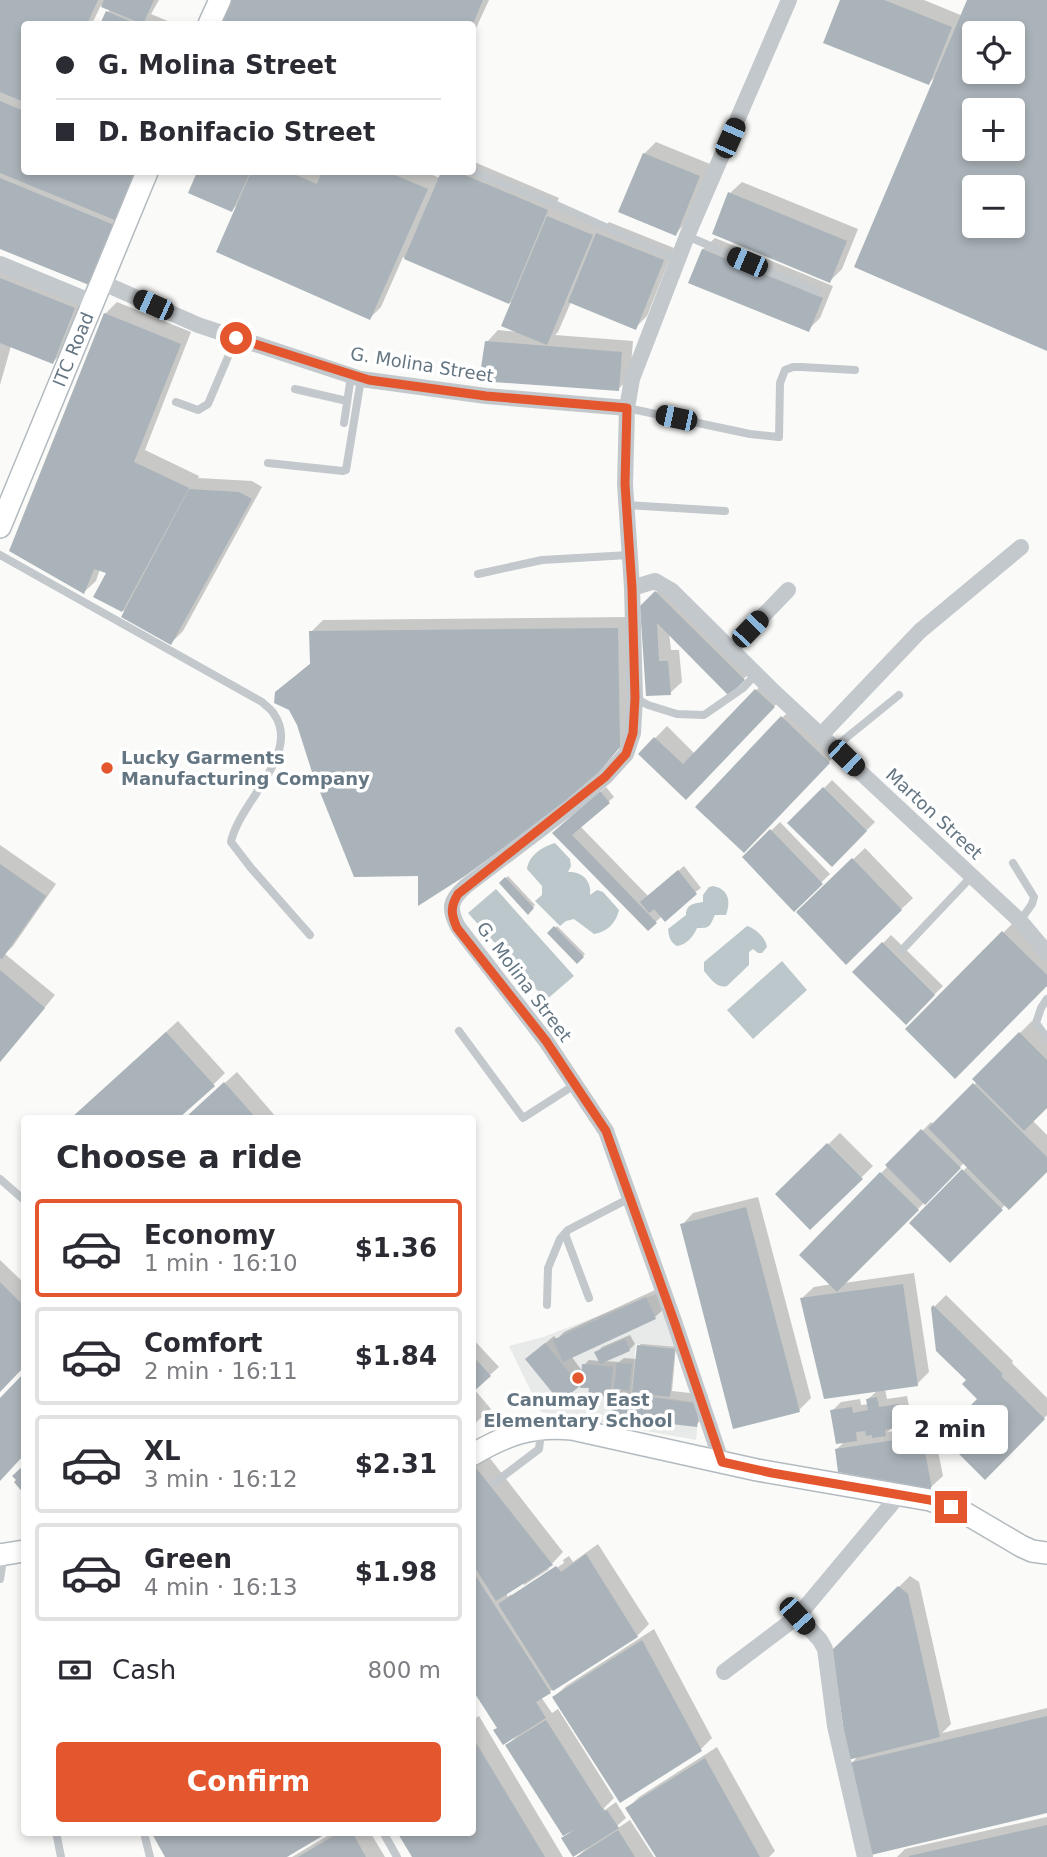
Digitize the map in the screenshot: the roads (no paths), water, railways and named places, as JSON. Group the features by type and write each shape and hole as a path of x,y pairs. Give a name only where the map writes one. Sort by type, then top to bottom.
{"main road":[{"path":"210,21 220,0"},
{"name":"ITC Road","path":"0,527 147,175"},
{"path":"476,1453 514,1434 532,1429 572,1429 788,1476 930,1500 979,1520 1021,1546 1047,1553"}],"street":[{"name":"G. Molina Street","path":"722,1462 606,1131 562,1056 457,928 452,916 452,905 466,886 570,807 605,777 626,754 633,733 635,698 632,588 625,484 627,408 632,379 687,236 789,0"},
{"path":"0,264 92,302"},
{"name":"G. Molina Street","path":"101,282 198,325 356,378 486,396 627,408"},
{"path":"822,734 920,631 1021,547"},
{"name":"Marton Street","path":"632,588 654,581 663,584 1020,920 1047,953"},
{"path":"731,649 788,590"},
{"path":"724,1672 797,1616 899,1495"},
{"path":"797,1616 825,1648 835,1726 865,1857"}],"lane":[{"path":"476,173 679,260"},
{"path":"687,236 816,291"},
{"path":"176,402 198,410 208,404 236,338"},
{"path":"627,408 750,434 779,437 780,383 785,370 793,367 855,370"},
{"path":"344,423 347,401 356,378"},
{"path":"268,463 344,471 356,378"},
{"path":"295,389 347,401"},
{"path":"626,505 725,511"},
{"path":"0,555 262,702 274,714 280,727 281,746 276,761 240,817 233,830 231,842 310,935"},
{"path":"478,574 542,559 629,555"},
{"path":"635,698 677,714 704,715 743,688 756,674"},
{"path":"835,747 899,695"},
{"path":"1013,863 1034,897 1020,920"},
{"path":"902,950 972,876"},
{"path":"1047,999 1036,1023 1047,1038"},
{"path":"459,1031 523,1118 576,1084"},
{"path":"0,1179 21,1197"},
{"path":"547,1306 548,1268 552,1255 568,1230 630,1198"},
{"path":"565,1234 589,1298"},
{"path":"494,1483 539,1449 540,1441 532,1429"},
{"path":"0,1579 10,1553"},
{"path":"57,1836 61,1857"},
{"path":"385,1836 397,1857"},
{"path":"145,1837 150,1857"}],"place":[{"name":"Lucky Garments Manufacturing Company","path":"107,768"},
{"name":"Canumay East Elementary School","path":"578,1378"}]}
